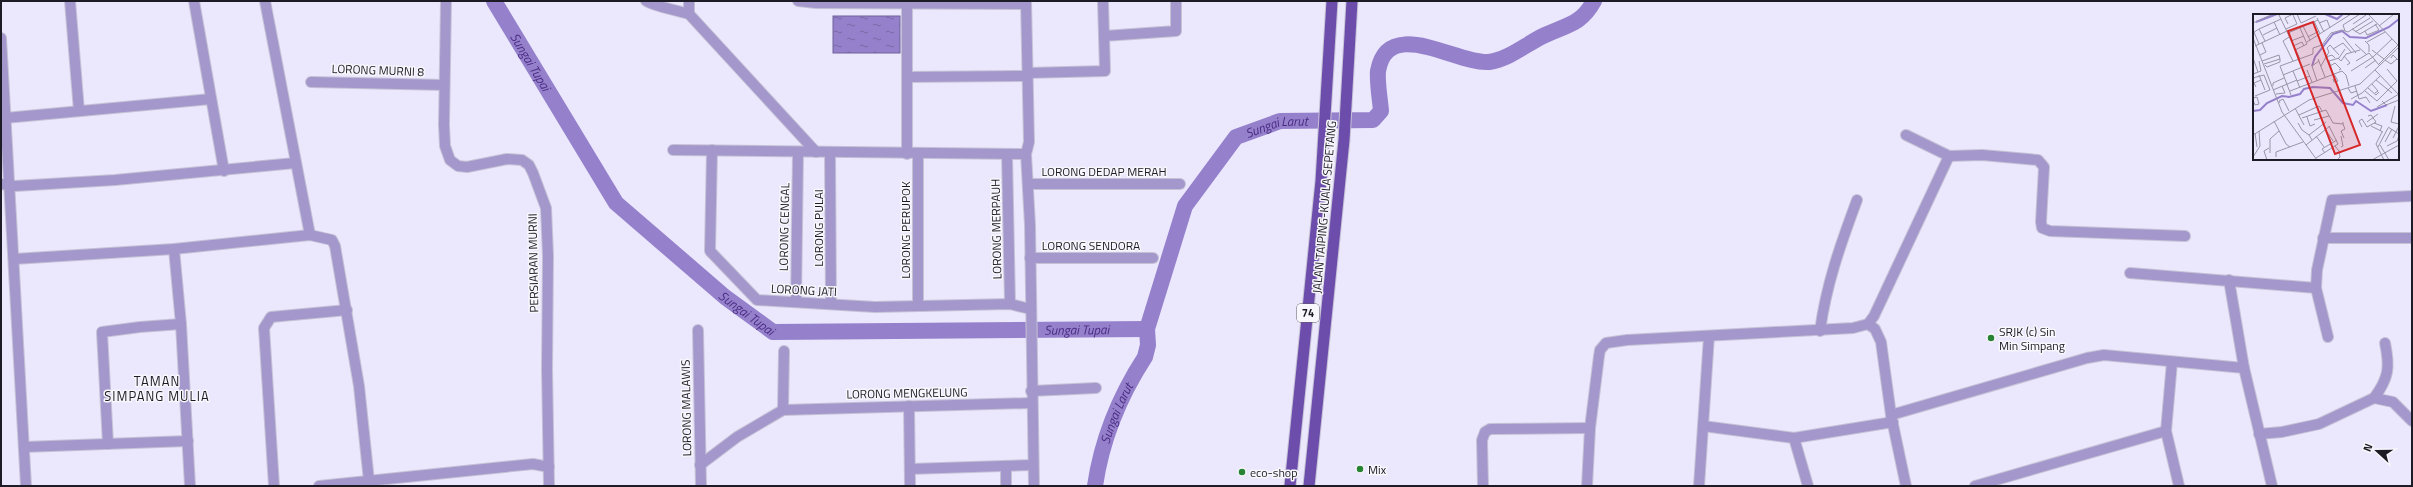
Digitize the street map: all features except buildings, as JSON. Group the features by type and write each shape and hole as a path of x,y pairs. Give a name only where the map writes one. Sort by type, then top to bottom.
{"main road":[{"name":"JALAN TAIPING-KUALA SEPETANG","path":"1290,486 1324,140 1332,1"},
{"name":"JALAN TAIPING-KUALA SEPETANG","path":"1309,486 1344,140 1352,1"}],"street":[{"path":"70,1 79,111"},
{"path":"194,1 224,171"},
{"path":"265,1 310,235"},
{"name":"PERSIARAN MURNI","path":"446,1 444,85 445,146 450,160 458,166 467,166 507,159 522,160 529,165 546,208 548,256 547,369 549,486"},
{"path":"646,1 648,4 662,5 689,14 816,152"},
{"path":"689,1 689,14"},
{"path":"798,1 816,3 1026,3 1029,142 1026,154 1030,258 1031,403 1034,486"},
{"path":"907,77 1105,71 1103,1"},
{"path":"1104,36 1176,31 1176,1"},
{"path":"906,3 907,154"},
{"path":"1,38 5,118 5,184 14,259 26,486"},
{"name":"LORONG MURNI 8","path":"311,82 444,85"},
{"path":"5,118 211,99"},
{"path":"1906,135 1949,156 1982,155 2038,160 2044,168 2041,222 2042,228 2050,232 2185,236"},
{"path":"673,150 907,154 1026,154"},
{"name":"LORONG JATI","path":"712,150 710,251 757,300 874,307 1010,304 1030,314"},
{"name":"LORONG CENGAL","path":"796,302 798,152"},
{"name":"LORONG PULAI","path":"830,152 831,304"},
{"name":"LORONG PERUPOK","path":"918,154 918,306"},
{"name":"LORONG MERPAUH","path":"1008,154 1010,304"},
{"path":"1587,486 1590,428 1599,356 1600,350 1606,343 1709,336 1820,331 1853,328 1868,324 1874,316 1930,200 1949,156"},
{"path":"5,184 15,186 106,181 224,171 295,163"},
{"name":"LORONG DEDAP MERAH","path":"1028,184 1180,184"},
{"path":"2328,337 2316,288 2317,270 2330,201 2333,199 2412,196"},
{"path":"1820,331 1824,300 1857,200"},
{"path":"14,259 174,249 310,235 332,240 335,246 347,310 359,386 369,481"},
{"path":"2323,238 2412,238"},
{"path":"174,249 181,324 190,486"},
{"name":"LORONG SENDORA","path":"1030,258 1152,258"},
{"path":"2130,273 2316,288"},
{"path":"2229,280 2244,368 2272,486"},
{"path":"274,486 264,328 266,321 270,317 347,310"},
{"path":"108,444 102,332 181,324"},
{"path":"1868,324 1875,329 1881,342 1892,418 1906,486"},
{"name":"LORONG MALAWIS","path":"698,330 701,486"},
{"path":"1698,486 1709,336"},
{"path":"2259,434 2282,432 2319,424 2374,398 2384,384 2389,364 2385,343"},
{"path":"700,465 737,437 783,410 784,351"},
{"path":"1703,426 1794,438 1892,418 2087,358 2119,355 2172,362 2244,368"},
{"path":"2172,362 2166,431 2179,486"},
{"path":"1031,391 1096,388"},
{"path":"2374,398 2393,402 2412,421"},
{"name":"LORONG MENGKELUNG","path":"783,410 1031,403"},
{"path":"909,406 910,486"},
{"path":"1482,486 1482,440 1485,432 1490,429 1590,428"},
{"path":"1975,486 2004,482 2166,431"},
{"path":"1794,438 1808,486"},
{"path":"24,447 188,441"},
{"path":"319,486 533,464 549,467"},
{"path":"910,468 1006,467 1033,465"},
{"path":"1006,467 1006,486"}],"water":[{"path":"833,16 900,16 900,53 833,53"}],"waterway":[{"name":"Sungai Tupai","path":"494,1 616,203 725,297 773,332 1147,329"},
{"name":"Sungai Larut","path":"1095,486 1102,451 1113,418 1127,387 1145,357 1148,345 1147,329 1185,206 1236,137 1280,121 1373,120 1381,111 1378,71 1384,55 1395,46 1409,44 1443,51 1476,61 1489,62 1510,55 1543,36 1578,20 1584,15 1594,1"}],"place":[{"name":"SRJK (c) Sin Min Simpang","path":"1991,338"},
{"name":"Mix","path":"1360,469"},
{"name":"eco-shop","path":"1242,472"}],"district":[{"name":"TAMAN SIMPANG MULIA","path":"157,388"}]}
